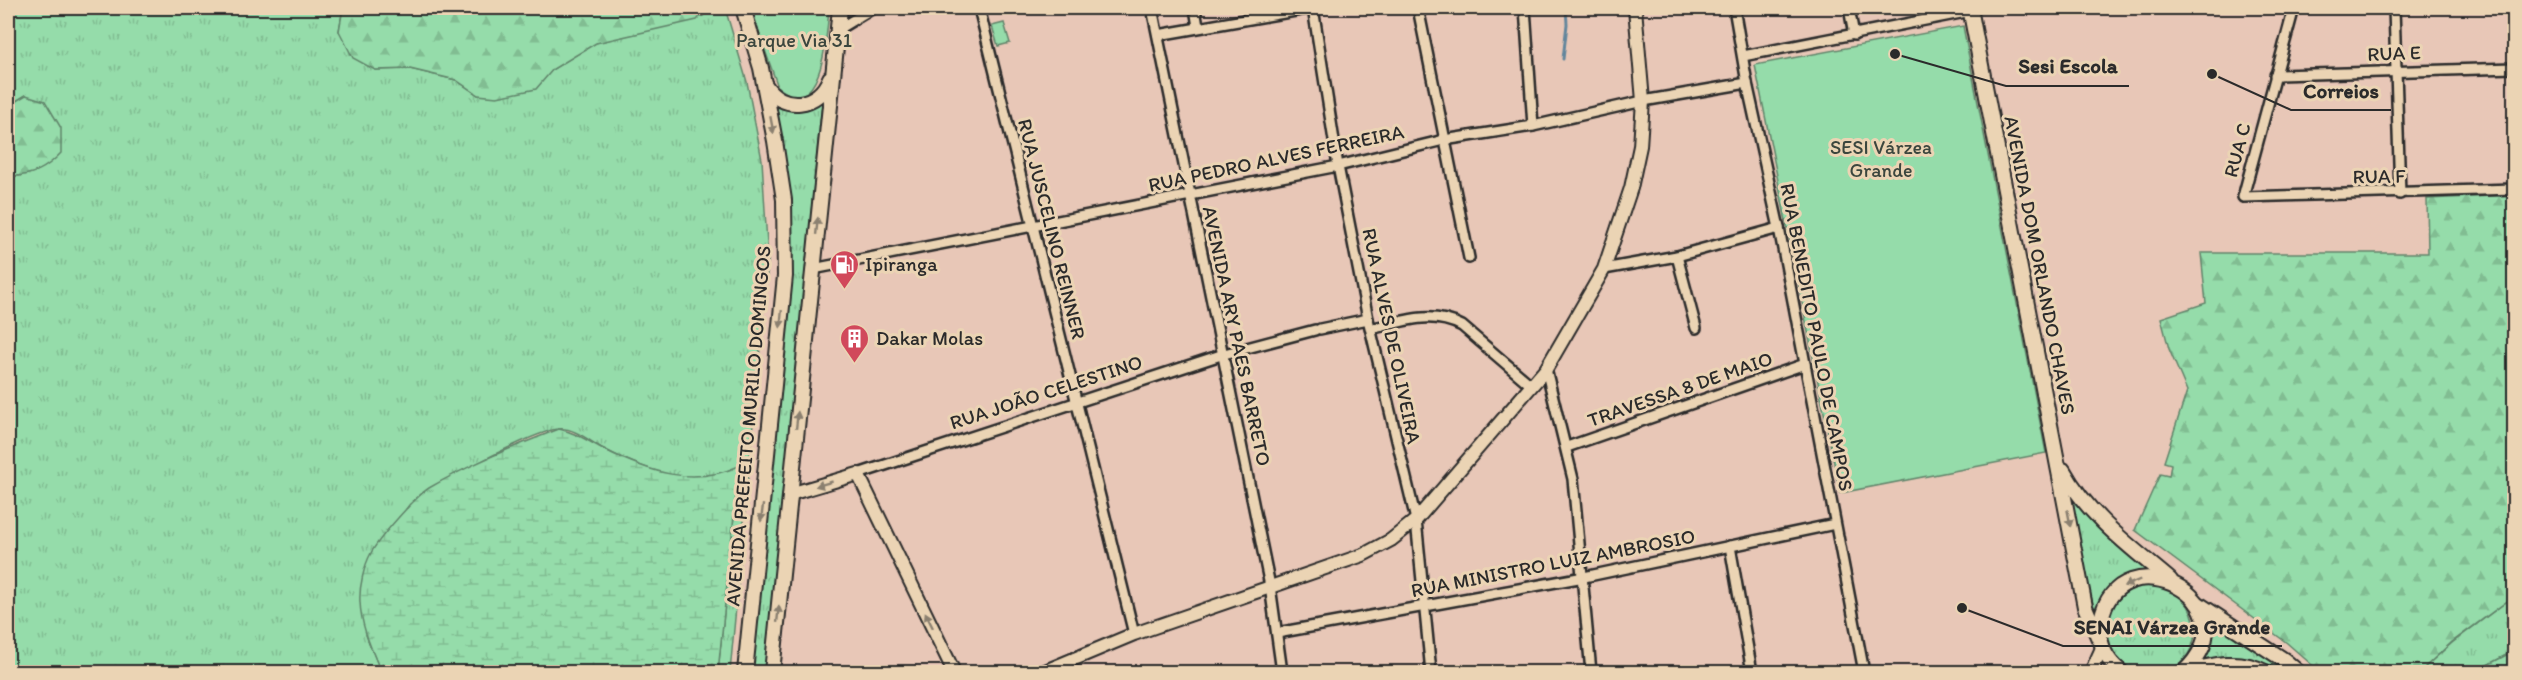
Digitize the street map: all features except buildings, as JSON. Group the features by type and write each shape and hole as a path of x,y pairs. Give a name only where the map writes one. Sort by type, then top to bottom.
{"main road":[{"name":"AVENIDA PREFEITO MURILO DOMINGOS","path":"743,8 763,81 784,200 785,276 745,672"},
{"path":"772,672 832,72 840,28 840,8"},
{"name":"AVENIDA DOM ORLANDO CHAVES","path":"1971,9 2085,607 2109,661 2121,672"},
{"path":"763,81 776,97 786,102 800,104 820,95 832,72"},
{"name":"AVENIDA DOM ORLANDO CHAVES","path":"2057,458 2079,496 2112,531 2172,582 2186,591 2197,603 2284,660 2298,672"},
{"path":"2100,644 2103,612 2111,598 2123,586 2139,580 2156,578 2172,582"},
{"path":"2185,672 2202,649 2205,633 2203,617 2197,603"},
{"path":"2185,672 2218,664 2238,664 2265,672"}],"street":[{"path":"840,28 873,8"},
{"name":"RUA JUSCELINO REINNER","path":"979,8 1134,634"},
{"name":"AVENIDA ARY PAES BARRETO","path":"1152,8 1270,586 1282,672"},
{"path":"1195,8 1198,27"},
{"path":"1251,8 1253,18"},
{"path":"1158,35 1313,8"},
{"name":"RUA ALVES DE OLIVEIRA","path":"1313,8 1338,166 1368,319 1416,520 1431,672"},
{"path":"1418,8 1469,258"},
{"path":"1525,8 1533,126"},
{"path":"1043,672 1134,634 1363,555 1391,540 1416,520 1546,369 1604,269 1631,188 1640,146 1643,101 1635,8"},
{"name":"RUA BENEDITO PAULO DE CAMPOS","path":"1734,8 1747,83 1779,228 1864,672"},
{"path":"1849,8 1854,35"},
{"name":"RUA C","path":"2243,197 2294,8"},
{"path":"2394,8 2400,194"},
{"path":"1743,56 1854,35 1971,9"},
{"name":"RUA E","path":"2275,75 2514,68"},
{"name":"RUA PEDRO ALVES FERREIRA","path":"813,269 1032,228 1338,166 1444,140 1533,126 1643,101 1747,83"},
{"name":"RUA F","path":"2243,197 2514,189"},
{"path":"1604,269 1677,256 1779,228"},
{"path":"1677,256 1696,328"},
{"path":"1371,329 1420,317 1434,316 1451,321 1462,326 1532,386"},
{"name":"RUA JOÃO CELESTINO","path":"789,494 858,474 1224,354 1317,329 1368,319"},
{"name":"TRAVESSA 8 DE MAIO","path":"1566,447 1805,364"},
{"path":"1546,369 1566,447 1584,578 1591,672"},
{"path":"858,474 954,672"},
{"name":"RUA MINISTRO LUIZ AMBROSIO","path":"1278,633 1584,578 1835,524"},
{"path":"1730,546 1752,672"},
{"path":"2091,672 2100,644"}],"green space":[{"path":"8,8 343,8 339,31 375,70 410,69 456,80 478,95 535,89 553,69 595,43 703,16 708,8 725,8 747,82 762,160 768,261 730,672 718,672 739,467 697,478 670,475 623,458 570,430 558,429 528,439 483,460 438,485 408,506 401,518 366,635 381,672 8,672 8,176 20,176 26,95 8,106"},
{"path":"343,8 708,8 697,20 596,43 553,69 536,89 497,97 478,95 456,80 410,69 375,70 353,58 339,31"},
{"name":"Parque Via 31","path":"750,8 829,8 827,36 820,70 813,85 805,94 793,95 778,87"},
{"path":"1004,23 1010,43 998,46 992,26"},
{"name":"SESI Várzea Grande","path":"1963,26 2046,453 1840,493 1755,65"},
{"path":"26,95 45,101 61,128 61,153 38,171 8,176 8,106"},
{"path":"822,102 766,672 751,672 786,332 788,195 775,103 787,109 804,110"},
{"path":"2514,195 2514,596 2452,642 2425,667 2425,672 2320,672 2287,643 2135,530 2160,474 2169,476 2171,464 2164,462 2187,391 2169,349 2161,318 2206,303 2201,253 2428,253 2427,199"},
{"path":"559,429 577,435 638,465 671,474 705,475 739,466 718,672 381,672 365,629 360,602 364,570 375,546 389,528 429,488 477,463"},
{"path":"2065,487 2074,501 2154,572 2134,575 2118,583 2106,595 2095,612"},
{"path":"2150,585 2167,589 2182,598 2191,613 2195,630 2191,647 2182,662 2167,671 2150,675 2133,671 2118,662 2109,647 2105,630 2109,613 2118,598 2133,589"},
{"path":"2514,596 2514,651 2474,672 2425,672 2425,667 2452,643"},
{"path":"2207,614 2287,672 2255,662 2196,664"},
{"path":"2514,651 2514,672 2474,672"}],"waterway":[{"path":"1563,59 1567,24 1566,8"}],"place":[{"name":"Sesi Escola","path":"1895,54"},
{"name":"Correios","path":"2212,74"},
{"name":"Ipiranga","path":"844,290"},
{"name":"Dakar Molas","path":"855,364"},
{"name":"SENAI Várzea Grande","path":"1962,608"}]}
